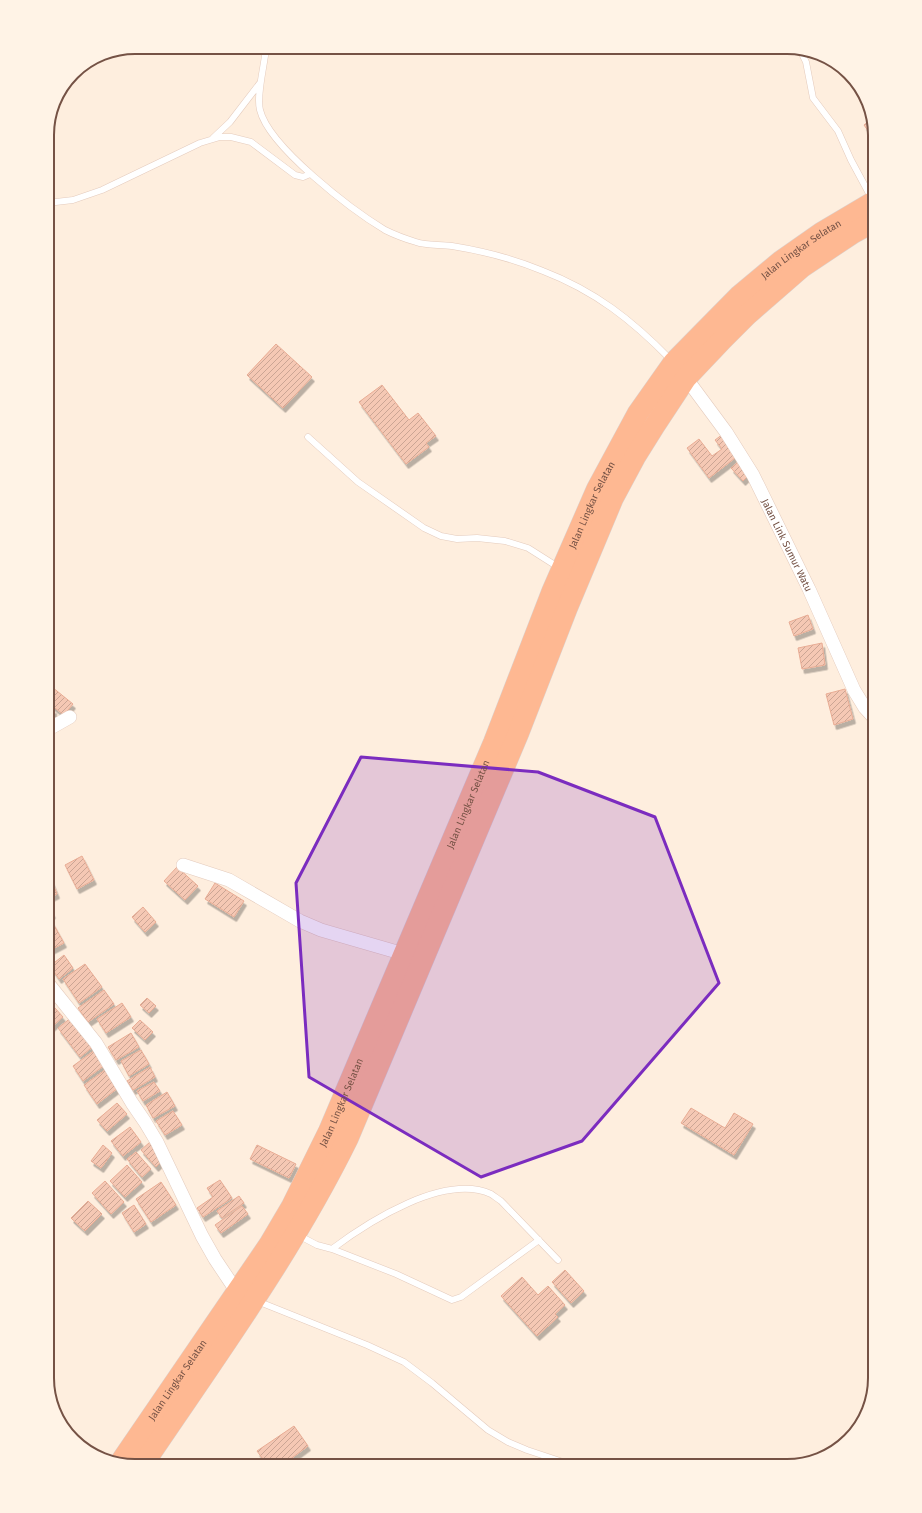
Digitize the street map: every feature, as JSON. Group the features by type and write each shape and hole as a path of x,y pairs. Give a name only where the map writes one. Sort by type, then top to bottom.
{"highway":[{"name":"Jalan Lingkar Selatan","path":"124,1458 193,1373 245,1296 296,1234 348,1138 518,734 567,608 613,498 619,468 638,413 680,370 739,296 781,261 821,233 868,211"},
{"name":"Jalan Lingkar Selatan","path":"245,1296 312,1168 329,1131 494,742 549,599 597,490 619,468"},
{"name":"Jalan Lingkar Selatan","path":"146,1459 193,1373"}],"street":[{"name":"Jalan Link Sumur Watu","path":"680,370 726,432 753,475 808,589 854,690 868,711"},
{"path":"54,726 70,717"},
{"path":"183,865 229,880 300,922 321,930 404,954"},
{"path":"54,991 96,1043 162,1152 178,1188 215,1259 245,1296"}],"lane":[{"path":"265,54 259,109 264,122 273,135 310,174 350,205 386,230 418,243 452,246 507,258 544,271 594,294 632,322 680,370"},
{"path":"803,56 806,62 813,98 838,131 868,194"},
{"path":"211,140 235,116 261,81"},
{"path":"54,202 73,200 102,190 132,177 200,143 220,137 231,137 251,142 295,175 303,177 310,174"},
{"path":"308,437 358,482 424,528 441,536 457,539 477,538 505,541 528,548 562,569"},
{"path":"332,1249 359,1229 386,1213 435,1193 461,1189 474,1190 490,1194 505,1205 558,1260"},
{"path":"296,1234 317,1244 396,1274 452,1300 461,1297 538,1240"},
{"path":"245,1296 368,1345 404,1362 432,1383 488,1430 508,1442 554,1459"}],"highlighted area":[{"path":"361,757 538,772 655,817 719,983 582,1141 481,1177 309,1077 296,883"}],"building":[{"path":"867,123 868,130 864,125"},
{"path":"276,344 312,377 283,408 247,375"},
{"path":"382,385 409,420 418,413 436,436 426,443 429,447 406,464 359,402"},
{"path":"723,434 739,455 709,478 687,448 699,439 712,456 722,449 715,440"},
{"path":"738,462 749,475 743,481 731,468"},
{"path":"808,615 813,629 794,636 789,622"},
{"path":"822,643 825,665 802,669 798,648"},
{"path":"54,689 73,704 64,715 54,707"},
{"path":"845,689 853,719 834,725 826,694"},
{"path":"82,856 94,880 77,889 65,865"},
{"path":"177,867 198,886 185,900 164,881"},
{"path":"215,883 244,901 234,917 205,899"},
{"path":"54,886 57,894 54,896"},
{"path":"143,907 156,922 145,932 132,917"},
{"path":"54,925 64,943 54,948"},
{"path":"64,955 73,968 59,979 54,972 54,963"},
{"path":"85,964 102,987 79,1003 63,979"},
{"path":"104,990 114,1004 88,1022 78,1008"},
{"path":"147,998 156,1006 149,1013 140,1005"},
{"path":"122,1003 131,1017 106,1033 97,1019"},
{"path":"54,1007 63,1017 54,1025"},
{"path":"72,1017 95,1045 80,1057 58,1028"},
{"path":"140,1020 153,1032 145,1040 132,1028"},
{"path":"131,1033 139,1047 116,1060 108,1047"},
{"path":"95,1050 105,1065 83,1081 73,1066"},
{"path":"141,1050 149,1064 129,1076 121,1061"},
{"path":"150,1067 155,1077 133,1090 127,1081"},
{"path":"105,1070 118,1088 97,1104 84,1085"},
{"path":"154,1082 160,1091 143,1101 137,1091"},
{"path":"167,1092 175,1106 153,1118 146,1105"},
{"path":"117,1103 127,1114 107,1131 97,1120"},
{"path":"691,1108 725,1128 734,1113 753,1124 734,1155 681,1123"},
{"path":"173,1111 182,1125 165,1135 156,1121"},
{"path":"130,1127 141,1142 123,1156 111,1141"},
{"path":"150,1142 164,1159 156,1167 141,1150"},
{"path":"103,1145 112,1153 101,1168 91,1161"},
{"path":"257,1145 296,1164 289,1178 250,1159"},
{"path":"136,1152 151,1169 142,1177 127,1159"},
{"path":"127,1165 142,1182 125,1197 110,1181"},
{"path":"220,1180 232,1198 203,1217 197,1208 213,1197 207,1188"},
{"path":"105,1181 124,1202 111,1214 92,1193"},
{"path":"161,1182 176,1205 151,1222 136,1199"},
{"path":"239,1196 244,1203 222,1218 217,1211"},
{"path":"88,1201 102,1214 85,1231 71,1218"},
{"path":"134,1205 146,1224 134,1232 122,1213"},
{"path":"242,1206 248,1214 221,1233 215,1225"},
{"path":"565,1270 584,1291 571,1303 552,1282"},
{"path":"522,1277 538,1295 548,1286 565,1305 555,1314 558,1317 537,1336 501,1296"},
{"path":"294,1426 308,1446 290,1459 263,1459 257,1451"}]}
